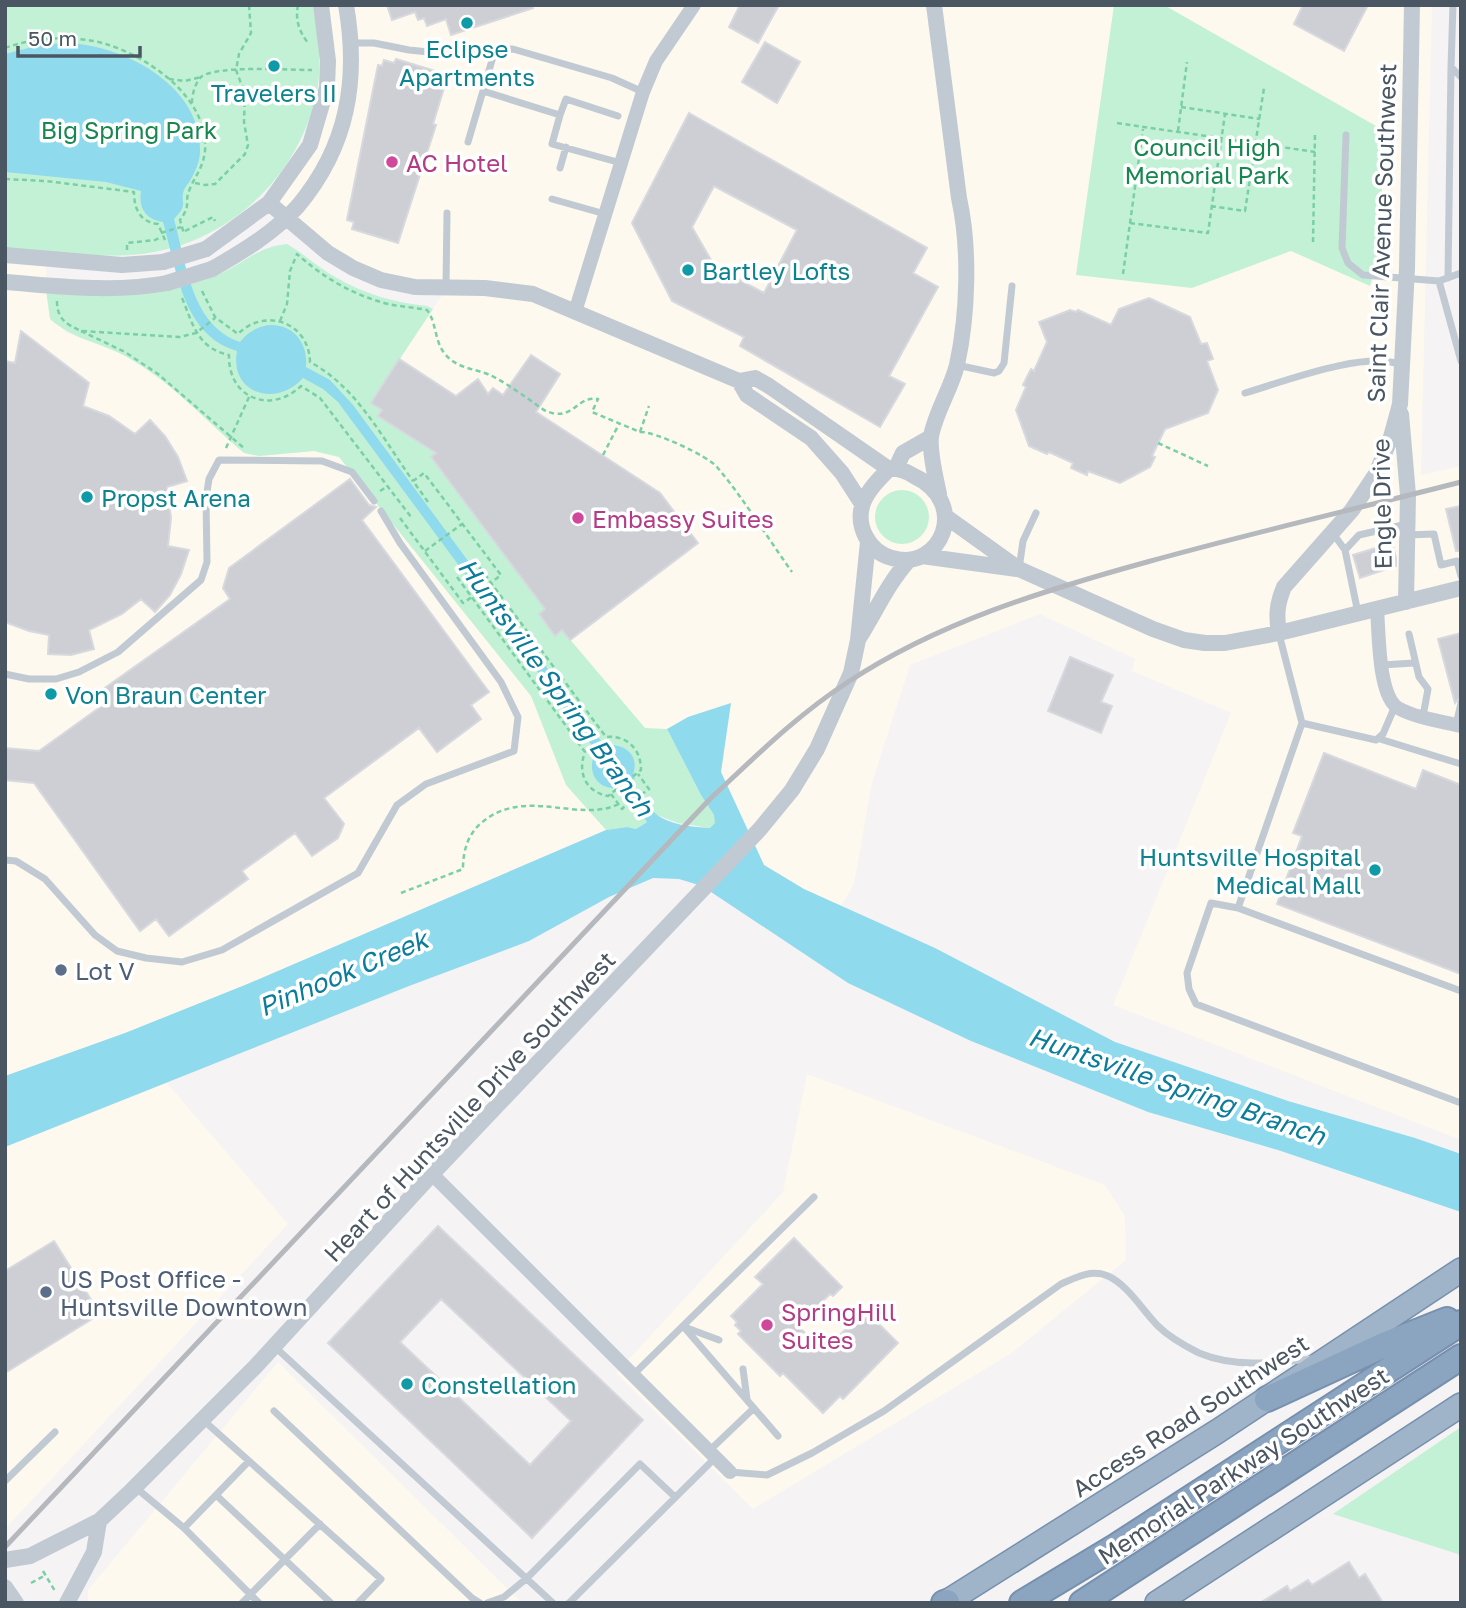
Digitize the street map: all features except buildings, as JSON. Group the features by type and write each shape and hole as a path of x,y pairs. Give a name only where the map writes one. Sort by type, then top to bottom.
{"highway":[{"name":"Access Road Southwest","path":"945,1602 1040,1545 1267,1399 1461,1270"},
{"path":"1267,1399 1384,1346 1461,1315"},
{"name":"Memorial Parkway Southwest","path":"1022,1603 1115,1547 1461,1323"},
{"name":"Memorial Parkway Southwest","path":"1082,1603 1461,1357"},
{"path":"1157,1603 1461,1405"}],"street":[{"path":"5,255 122,265 163,262 206,249 273,198 310,145 327,87 328,61 321,5"},
{"path":"5,282 115,288 144,288 167,283 212,269 246,249 286,218 298,206 317,178 338,137 350,93 352,64 346,5"},
{"path":"575,312 643,92 656,61 694,5"},
{"path":"916,558 939,540 946,516 939,494 931,437 957,365 963,317 964,222 934,5"},
{"name":"Saint Clair Avenue Southwest","path":"1279,633 1276,612 1284,587 1352,510 1376,474 1391,438 1400,404 1406,280 1412,5"},
{"path":"273,198 286,218 328,253 353,268 390,283 415,287 485,288 533,294 739,381 755,378 892,469 926,481 939,494"},
{"path":"739,381 747,395 811,438 842,473 862,504"},
{"name":"Engle Drive","path":"1400,404 1409,495 1406,602"},
{"path":"931,437 904,453 868,494 862,504 860,517 868,542 886,557 1019,569"},
{"path":"946,516 1019,569 1153,629 1184,639 1225,643 1279,633 1461,588"},
{"name":"Heart of Huntsville Drive Southwest","path":"5,1560 30,1556 99,1521 135,1487 275,1346 432,1174 760,829 792,790 817,749 850,673 858,640 868,542"},
{"name":"Heart of Huntsville Drive Southwest","path":"858,640 886,589 916,558"},
{"path":"1377,609 1385,689 1395,706 1459,725"},
{"path":"432,1174 730,1472"},
{"path":"62,1598 94,1552 99,1521"},
{"path":"5,1587 16,1603"}],"lane":[{"path":"1448,278 1453,5"},
{"path":"351,43 374,43 409,51 448,54 513,49 612,78 643,92"},
{"path":"467,142 495,50"},
{"path":"1451,67 1461,77"},
{"path":"483,91 561,115"},
{"path":"618,116 566,99 552,144 621,163"},
{"path":"1346,135 1342,248 1348,263 1363,275 1406,280 1439,281 1461,273"},
{"path":"560,168 566,147"},
{"path":"552,199 605,215"},
{"path":"446,287 447,213"},
{"path":"1439,281 1461,362"},
{"path":"957,365 994,373 1001,369 1004,363 1012,286"},
{"path":"1245,393 1355,362 1383,361 1402,366"},
{"path":"5,674 29,679 56,679 79,672 118,652 201,580 207,562 206,498 209,479 219,460 322,461 352,472 374,500"},
{"path":"5,860 16,861 45,879 95,935 117,951 182,962 222,950 358,873 397,805 426,784 514,751 518,717 502,682 400,543 381,511"},
{"path":"1019,569 1023,541 1036,513"},
{"path":"1345,550 1359,535 1407,529 1434,534 1441,565 1457,561 1461,576"},
{"path":"1332,532 1345,550 1358,614"},
{"path":"1238,908 1302,723 1279,633"},
{"path":"1409,634 1414,663 1419,677 1428,689 1423,716"},
{"path":"1382,666 1414,663"},
{"path":"1459,725 1461,703"},
{"path":"1380,739 1395,706"},
{"path":"1302,723 1380,739 1461,764"},
{"path":"1461,991 1238,908 1211,903 1187,973 1189,989 1196,1004 1461,1103"},
{"path":"633,1376 814,1197"},
{"path":"730,1472 767,1475 811,1453 884,1411 1061,1284 1094,1273 1110,1276 1133,1297 1159,1328 1198,1352 1214,1358 1258,1365 1326,1358"},
{"path":"683,1326 719,1340"},
{"path":"683,1326 778,1436"},
{"path":"275,1346 553,1603"},
{"path":"743,1368 747,1399"},
{"path":"569,1603 675,1497 754,1408"},
{"path":"274,1410 480,1603"},
{"path":"202,1418 381,1579 358,1603"},
{"path":"5,1481 55,1432"},
{"path":"184,1528 249,1461"},
{"path":"487,1603 504,1597 527,1578 640,1464 675,1497"},
{"path":"135,1487 184,1528 259,1603"},
{"path":"216,1495 331,1603"},
{"path":"242,1603 320,1524"}],"path":[{"path":"195,183 215,184 245,154 248,145 244,122 246,94 236,70 239,54 251,33 248,5"},
{"path":"298,5 296,16 299,28 312,52"},
{"path":"5,48 47,39 96,42 127,53 167,78 200,117 204,134 205,151 195,183 188,192 187,211 180,220 184,231"},
{"path":"167,78 185,81 217,71 312,70 312,61"},
{"path":"1178,133 1187,62"},
{"path":"191,105 192,94 201,78"},
{"path":"1211,206 1245,212 1265,88"},
{"path":"1181,107 1260,119"},
{"path":"1130,223 1208,233 1225,114"},
{"path":"1116,123 1315,152"},
{"path":"1123,274 1143,128"},
{"path":"1313,242 1315,133"},
{"path":"1137,168 1215,178"},
{"path":"5,178 134,192 136,211 149,223 158,225 163,237"},
{"path":"127,250 127,243 155,240 184,231 213,217 216,224"},
{"path":"280,321 286,304 290,271 297,254 323,276 357,293 385,303 427,310 433,321 438,344 452,361 495,377 544,410 557,415 567,413 585,400 597,399 592,412 640,432 648,431 661,436 715,464 792,572"},
{"path":"202,291 215,317 238,334 258,321 280,321 300,334 307,346 310,362 347,388 428,502"},
{"path":"58,298 60,319 66,324 125,352 158,374 244,449 255,453"},
{"path":"182,298 196,334 214,350 229,355 233,379 250,396 273,401 289,396 301,386 309,391 326,404 411,517"},
{"path":"81,331 180,337 196,334 215,317"},
{"path":"219,460 250,396"},
{"path":"640,432 649,406"},
{"path":"603,455 620,423"},
{"path":"1158,443 1208,466"},
{"path":"413,481 424,473 501,575 491,583"},
{"path":"372,486 378,492 388,486"},
{"path":"395,511 463,603 472,597"},
{"path":"425,551 463,524"},
{"path":"457,577 584,752 581,770 587,785 599,794 608,796 641,770 635,749 624,739 606,737 477,564"},
{"path":"611,794 622,808 649,789 638,774"},
{"path":"401,892 463,869 464,850 473,831 492,814 521,806 601,810 619,804"},
{"path":"31,1583 44,1574 62,1598"}],"shaded area":[{"path":"321,5 1432,5 1421,475 1461,466 1461,1140 1113,1005 1231,713 1132,671 1135,659 1040,614 910,665 872,783 854,884 841,906 804,889 764,865 721,772 730,703 688,717 627,827 606,830 245,985 125,1033 5,1076 5,249 47,250 46,290 65,332 126,356 168,385 230,441 259,456 314,451 339,457 378,416 371,403 442,295 381,280 269,203 290,175 323,102"},
{"path":"807,1074 1105,1185 1125,1216 1126,1260 1010,1354 753,1509 616,1373 783,1192"},
{"path":"167,1083 288,1224 5,1529 5,1147"},
{"path":"278,1362 522,1603 88,1603 88,1590"}],"green space":[{"name":"Big Spring Park","path":"5,5 313,5 318,45 318,84 311,115 299,144 262,194 239,214 213,231 184,244 154,252 117,255 5,249"},
{"name":"Council High Memorial Park","path":"1114,5 1164,5 1383,130 1381,250 1370,286 1291,251 1192,288 1076,275"},
{"path":"287,244 358,289 433,309 371,402 382,410 378,416 421,434 436,453 431,458 545,609 539,614 555,635 562,630 645,728 667,729 714,815 716,823 710,828 678,823 657,815 636,829 627,827 606,830 566,785 531,696 339,457 314,451 259,456 244,453 158,377 117,352 69,332 50,319 46,290 112,296 176,288 219,274 267,248"},
{"path":"907,490 917,494 925,502 929,517 925,532 917,540 897,544 887,540 879,532 875,512 879,502 887,494"},
{"path":"1461,1427 1461,1555 1333,1514"}],"water":[{"path":"40,45 87,45 133,60 173,88 188,106 197,127 200,155 184,190 182,210 174,219 187,273 201,307 211,322 224,334 240,342 250,332 273,325 284,327 301,341 306,367 330,380 353,405 604,745 618,746 629,751 635,768 635,778 632,781 655,813 674,823 689,826 710,828 715,823 714,815 667,729 688,717 731,703 721,772 764,865 804,889 935,948 1115,1042 1288,1101 1461,1154 1461,1212 1278,1150 1148,1112 971,1041 848,983 702,886 679,879 653,878 609,897 529,941 5,1147 5,1076 125,1033 245,985 606,830 627,827 636,829 647,822 622,789 618,791 603,785 594,777 592,765 596,751 338,402 323,389 303,378 292,387 269,394 257,392 240,378 236,366 237,351 219,343 204,331 193,316 178,280 163,222 152,219 144,212 141,191 106,182 5,172 5,54"}],"railway":[{"path":"5,1547 710,799 811,708 848,682 918,642 992,610 1186,551 1461,482"}],"place":[{"name":"Eclipse Apartments","path":"467,23"},
{"name":"Travelers II","path":"274,66"},
{"name":"AC Hotel","path":"392,162"},
{"name":"Bartley Lofts","path":"688,270"},
{"name":"Propst Arena","path":"87,497"},
{"name":"Embassy Suites","path":"578,518"},
{"name":"Von Braun Center","path":"51,694"},
{"name":"Huntsville Hospital Medical Mall","path":"1375,870"},
{"name":"Lot V","path":"61,970"},
{"name":"US Post Office - Huntsville Downtown","path":"46,1292"},
{"name":"SpringHill Suites","path":"767,1325"},
{"name":"Constellation","path":"407,1384"}],"water label":[{"name":"Huntsville Spring Branch","path":"556,687"},
{"name":"Pinhook Creek","path":"343,973"},
{"name":"Huntsville Spring Branch","path":"1177,1086"}]}
